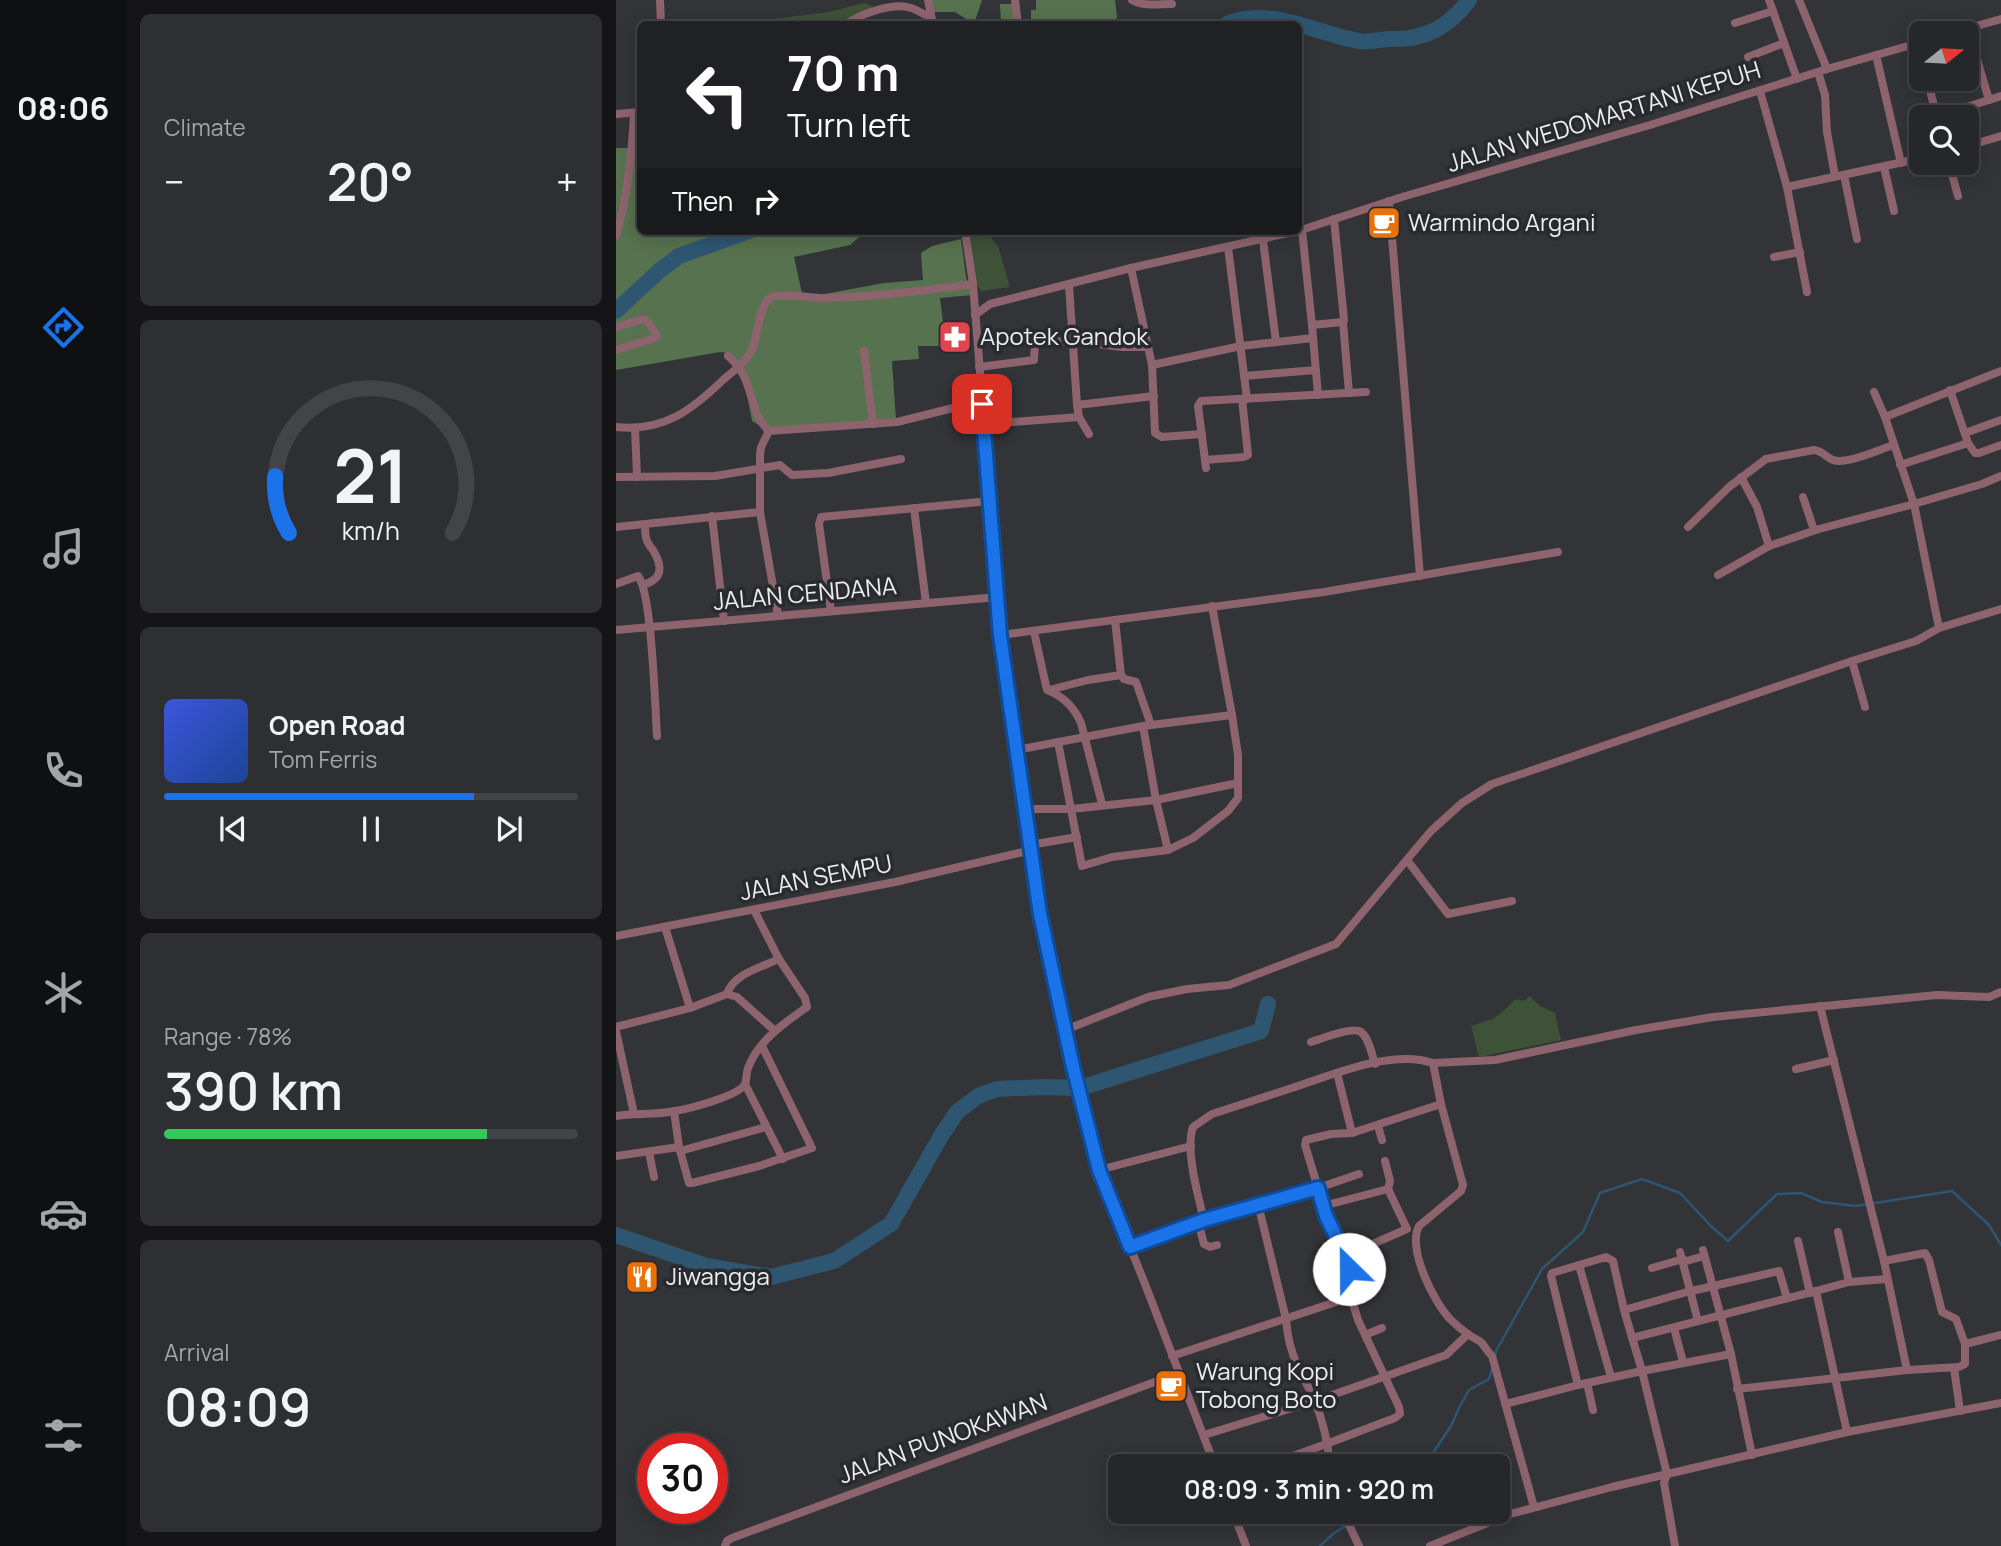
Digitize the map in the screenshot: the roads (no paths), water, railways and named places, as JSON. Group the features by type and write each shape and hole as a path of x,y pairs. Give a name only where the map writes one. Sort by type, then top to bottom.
{"street":[{"path":"660,0 661,21"},
{"path":"928,0 932,21"},
{"path":"1015,0 1018,21"},
{"path":"1132,0 1142,4 1172,4"},
{"path":"1769,0 1797,79"},
{"path":"1800,0 1827,69"},
{"path":"852,21 894,6 911,8 932,21"},
{"path":"1735,23 1773,11"},
{"path":"1979,26 2001,19"},
{"path":"1748,57 1784,43"},
{"name":"JALAN WEDOMARTANI KEPUH","path":"1302,229 1909,45"},
{"path":"1876,55 1901,163"},
{"path":"1979,66 1989,100"},
{"path":"1818,72 1825,95 1827,132 1857,239"},
{"path":"1760,91 1787,187 1807,292"},
{"path":"1974,105 2001,96"},
{"path":"616,114 637,113 623,212 616,236"},
{"path":"1979,142 2001,136"},
{"path":"1787,187 1909,161"},
{"path":"1884,167 1894,211"},
{"path":"1952,175 1958,196"},
{"path":"1390,201 1420,576"},
{"path":"1334,219 1345,320 1343,322 1349,393"},
{"path":"966,235 973,284 1000,635 1028,847 1040,914 1073,1067 1099,1170 1211,1454"},
{"name":"JALAN WEDOMARTANI KEPUH","path":"975,315 990,304 1131,268 1281,235"},
{"path":"1300,235 1318,395"},
{"path":"1263,240 1276,342"},
{"path":"1228,247 1244,376 1244,399 1248,455 1205,464 1198,403 1202,401 1244,399 1318,395 1366,392"},
{"path":"1774,257 1800,252"},
{"path":"1131,268 1153,365 1156,433 1162,437 1202,434"},
{"path":"616,427 635,428 692,409 752,350 767,300 775,296 845,297 973,284"},
{"path":"1069,285 1077,405 1079,417 1089,435"},
{"path":"974,298 990,304"},
{"path":"616,327 644,319 657,336 652,340 616,350"},
{"path":"1312,325 1343,322"},
{"path":"1153,365 1241,346 1313,338"},
{"path":"979,366 1034,360 1035,342 1073,341 1148,347"},
{"path":"864,351 873,424"},
{"path":"728,356 744,373 759,420 769,431"},
{"path":"1244,376 1316,370"},
{"path":"1885,416 2001,371"},
{"path":"1950,390 1968,443 1977,453 2001,445"},
{"path":"1874,391 1914,504 1940,628"},
{"path":"1077,405 1154,396"},
{"path":"769,431 897,422 982,404"},
{"path":"984,425 1079,417"},
{"path":"1965,433 2001,420"},
{"path":"635,428 637,477"},
{"path":"769,431 761,447 760,512 778,615"},
{"path":"1900,466 1968,443"},
{"path":"1688,527 1729,486 1770,457 1814,450 1821,451 1830,459 1843,461 1894,445"},
{"path":"616,477 715,476 780,465 792,475 814,474 901,459"},
{"path":"1718,575 1769,546 1814,530 1914,504 2001,476"},
{"path":"1741,477 1757,507 1769,546"},
{"path":"1803,497 1814,530"},
{"path":"831,611 819,520 825,516 990,501"},
{"path":"914,508 926,603"},
{"path":"616,527 760,512"},
{"path":"712,516 724,621"},
{"path":"643,585 654,581 660,570 647,541 645,524"},
{"path":"1000,635 1324,592 1558,551"},
{"path":"616,584 638,576 643,585 650,627 657,736"},
{"name":"JALAN CENDANA","path":"616,630 998,597"},
{"path":"1058,742 1082,866 1112,857 1168,850 1193,838 1228,811 1238,798 1238,755 1212,606"},
{"path":"1065,1030 1148,998 1187,989 1229,985 1336,944 1431,831 1462,803 1492,785 1923,638 1940,628 2001,608"},
{"path":"1115,621 1121,675 1124,679 1136,682 1147,725 1156,800 1168,850"},
{"path":"1034,632 1047,690"},
{"path":"1852,661 1865,707"},
{"path":"1047,690 1121,675"},
{"path":"1047,690 1058,694 1077,714 1086,737 1102,804"},
{"path":"1016,750 1147,725 1232,715"},
{"path":"1025,809 1071,809 1156,800 1238,783"},
{"name":"JALAN SEMPU","path":"616,936 895,882 1077,836"},
{"path":"1408,860 1448,914 1512,901"},
{"path":"754,910 779,959 805,998 807,1007 774,1030 748,1068 745,1084 783,1159"},
{"path":"665,927 690,1008"},
{"path":"727,994 739,978 779,959"},
{"path":"1217,1245 1210,1247 1204,1244 1193,1171 1192,1127 1212,1114 1337,1073 1375,1063 1410,1058 1433,1063 1496,1060 1713,1017 1937,995 1989,997 2001,992"},
{"path":"634,1114 616,1029 690,1008 727,994 737,997 774,1030"},
{"path":"1820,1006 1884,1261 1907,1370"},
{"path":"1311,1042 1358,1031 1366,1040 1375,1063"},
{"path":"674,1111 689,1183 783,1159 812,1147 762,1046"},
{"path":"1796,1069 1834,1060"},
{"path":"1345,1255 1407,1229 1417,1228 1461,1191 1463,1185 1433,1063"},
{"path":"1337,1073 1352,1133"},
{"path":"616,1116 674,1111 714,1101 745,1084"},
{"path":"1301,1454 1399,1416 1399,1407 1358,1320 1351,1297 1351,1279 1345,1255 1323,1206 1305,1145 1306,1140 1331,1134 1352,1133 1441,1104"},
{"path":"1378,1126 1382,1140"},
{"path":"616,1157 680,1149 766,1128"},
{"path":"1099,1170 1191,1146"},
{"path":"649,1152 654,1177"},
{"path":"1384,1161 1390,1181 1388,1189 1407,1229"},
{"path":"1130,1247 1201,1221 1359,1174"},
{"path":"1323,1206 1388,1189"},
{"path":"1258,1204 1286,1319 1287,1336 1297,1366 1315,1401 1329,1454"},
{"path":"1417,1228 1415,1238 1422,1271 1439,1303 1449,1318 1468,1335 1480,1341 1492,1356 1535,1507"},
{"path":"1838,1232 1849,1282"},
{"path":"1797,1241 1813,1292 1847,1432"},
{"path":"1651,1268 1703,1253 1731,1354 1752,1455"},
{"path":"1737,1389 1907,1370 1954,1368 1965,1364 1965,1344 1956,1319 1942,1312 1925,1253 1884,1261"},
{"path":"1578,1385 1550,1276 1552,1273 1606,1257 1613,1261 1667,1474 1664,1483 1675,1546"},
{"path":"1682,1258 1699,1321"},
{"path":"1579,1265 1611,1377"},
{"path":"1624,1310 1779,1271 1787,1298"},
{"path":"1632,1338 1849,1282 1887,1279"},
{"path":"1172,1356 1351,1297"},
{"path":"1365,1335 1382,1328"},
{"path":"1674,1328 1683,1362"},
{"path":"1204,1435 1315,1401 1446,1355 1468,1335"},
{"path":"1965,1344 2001,1335"},
{"path":"1505,1404 1587,1382 1731,1354"},
{"path":"1954,1368 1960,1411"},
{"name":"JALAN PUNOKAWAN","path":"726,1546 727,1541 732,1538 1179,1373"},
{"path":"1587,1382 1593,1410"},
{"path":"1430,1546 1510,1514 1535,1507 1847,1432 2001,1403"},
{"path":"1238,1524 1246,1546"},
{"path":"1349,1524 1359,1546"}],"waterway":[{"path":"1302,25 1359,41 1403,39 1435,30 1453,18 1469,0"},
{"path":"1237,21 1261,18 1283,21"},
{"path":"616,311 679,256 738,235"},
{"path":"616,1235 707,1266 771,1277 834,1261 891,1224 957,1112 978,1096 997,1089 1080,1088 1261,1031 1268,1004"},
{"path":"1495,1357 1542,1269 1583,1232 1600,1193 1642,1179 1680,1193 1728,1241 1777,1194 1801,1193 1822,1202 1856,1206 1952,1191 1989,1225 2001,1245"},
{"path":"1432,1454 1451,1426 1469,1390 1489,1379 1493,1367"},
{"path":"1320,1546 1349,1524"}],"place":[{"name":"Warmindo Argani","path":"1384,223"},
{"name":"Apotek Gandok","path":"955,337"},
{"name":"Jiwangga","path":"642,1277"},
{"name":"Warung Kopi Tobong Boto","path":"1171,1386"}]}
